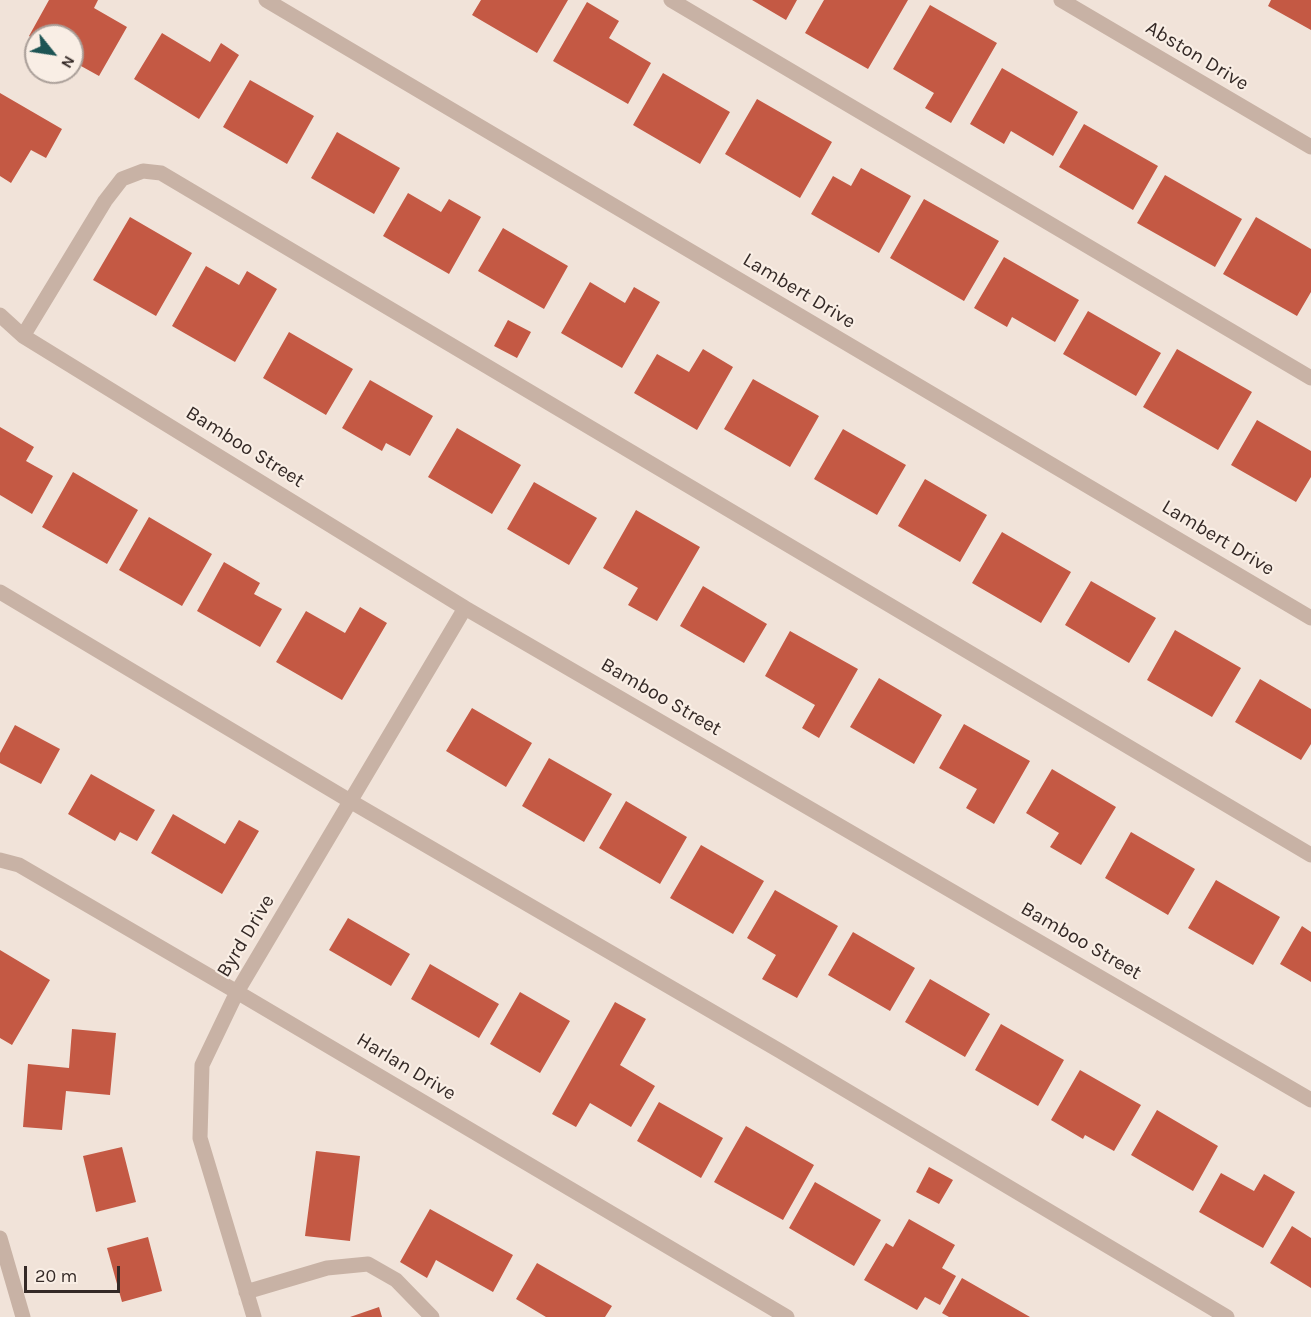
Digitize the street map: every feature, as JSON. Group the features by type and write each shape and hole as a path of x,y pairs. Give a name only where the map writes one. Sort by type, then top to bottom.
{"street":[{"name":"Lambert Drive","path":"266,0 1311,618"},
{"path":"671,0 1311,378"},
{"name":"Abston Drive","path":"1061,0 1311,147"},
{"path":"23,336 105,201 122,179 143,171 161,173 1311,855"},
{"name":"Bamboo Street","path":"0,315 23,336 465,608 1311,1100"},
{"path":"0,592 350,801 780,1051 1227,1317"},
{"name":"Byrd Drive","path":"254,1317 200,1138 202,1065 237,992 465,608"},
{"name":"Harlan Drive","path":"0,860 19,865 787,1317"},
{"path":"0,1238 23,1317"},
{"path":"246,1292 327,1268 368,1264 396,1280 432,1317"}],"building":[{"path":"49,0 98,0 94,8 127,27 99,76 84,68 84,24 36,24"},
{"path":"481,0 568,0 537,53 472,15"},
{"path":"752,0 797,0 786,20"},
{"path":"824,0 908,0 868,69 805,33"},
{"path":"1271,0 1311,0 1311,30 1268,6"},
{"path":"587,2 619,21 609,38 651,63 628,104 553,61"},
{"path":"930,5 997,43 951,123 925,108 934,93 893,69"},
{"path":"162,33 210,62 221,43 239,55 199,119 134,79"},
{"path":"1002,68 1078,112 1053,156 1011,131 1004,144 970,124"},
{"path":"663,73 730,112 700,164 633,125"},
{"path":"250,80 314,116 287,164 223,127"},
{"path":"0,93 62,129 46,158 31,150 11,183 0,176"},
{"path":"757,99 832,142 800,198 725,154"},
{"path":"1084,124 1158,166 1133,210 1059,167"},
{"path":"337,132 400,168 374,214 311,178"},
{"path":"861,168 911,196 879,253 811,214 833,176 851,186"},
{"path":"1165,175 1242,219 1215,267 1137,223"},
{"path":"408,193 441,212 449,199 481,217 449,274 383,236"},
{"path":"924,199 999,241 964,301 890,258"},
{"path":"130,217 192,253 156,316 93,280"},
{"path":"1256,217 1311,249 1311,292 1297,316 1223,274"},
{"path":"503,228 568,266 544,309 478,271"},
{"path":"1004,257 1079,300 1055,342 1012,317 1007,327 974,308"},
{"path":"206,266 239,285 247,271 277,289 235,362 172,326"},
{"path":"590,282 625,303 634,287 660,302 622,368 561,333"},
{"path":"1088,311 1161,353 1136,396 1063,354"},
{"path":"508,320 531,332 517,358 494,346"},
{"path":"289,332 353,369 326,415 263,378"},
{"path":"703,349 733,367 697,430 634,393 657,354 689,372"},
{"path":"1177,349 1252,392 1218,450 1143,407"},
{"path":"753,379 819,416 790,467 724,429"},
{"path":"370,380 433,416 410,456 386,443 382,451 342,428"},
{"path":"1257,420 1311,451 1311,477 1296,502 1231,465"},
{"path":"0,427 34,447 26,461 53,476 32,514 0,495"},
{"path":"457,428 521,465 492,514 428,477"},
{"path":"843,429 906,465 877,515 814,479"},
{"path":"73,472 138,510 107,564 42,527"},
{"path":"925,479 987,515 960,562 898,526"},
{"path":"534,482 597,518 569,565 507,529"},
{"path":"636,510 700,547 657,621 628,605 638,588 603,568"},
{"path":"149,517 212,554 182,606 119,570"},
{"path":"1002,532 1071,572 1041,623 972,583"},
{"path":"224,562 260,583 254,594 282,609 260,647 197,611"},
{"path":"1091,581 1156,618 1129,663 1065,625"},
{"path":"703,586 767,624 744,663 680,626"},
{"path":"360,607 387,623 342,700 276,662 306,611 345,633"},
{"path":"1175,630 1241,668 1212,717 1147,680"},
{"path":"790,631 858,669 819,738 802,728 815,705 765,676"},
{"path":"879,678 942,715 914,764 850,727"},
{"path":"1260,679 1311,709 1311,744 1301,760 1235,722"},
{"path":"472,708 532,743 506,787 446,751"},
{"path":"964,724 1030,761 994,824 966,808 977,789 939,768"},
{"path":"15,725 60,749 41,784 0,763 0,753"},
{"path":"549,758 612,794 584,842 522,806"},
{"path":"1052,769 1116,807 1081,865 1050,847 1059,833 1026,813"},
{"path":"91,774 155,810 137,841 120,832 115,841 68,814"},
{"path":"626,801 687,837 660,884 599,848"},
{"path":"173,814 225,844 239,820 259,831 222,894 151,853"},
{"path":"1131,832 1195,869 1168,915 1105,878"},
{"path":"701,845 764,881 733,934 670,898"},
{"path":"1216,880 1280,917 1253,965 1188,928"},
{"path":"775,890 838,926 797,998 762,979 776,955 747,938"},
{"path":"348,918 410,954 391,986 329,950"},
{"path":"1302,926 1311,932 1311,982 1280,964"},
{"path":"853,932 915,968 890,1011 828,975"},
{"path":"0,950 50,980 12,1045 0,1038"},
{"path":"430,964 499,1004 479,1038 411,999"},
{"path":"930,979 990,1014 965,1057 905,1022"},
{"path":"520,992 570,1021 540,1073 490,1044"},
{"path":"615,1002 646,1019 620,1065 655,1086 631,1127 590,1103 576,1127 552,1114"},
{"path":"1001,1024 1064,1060 1038,1106 975,1070"},
{"path":"72,1029 116,1033 110,1095 66,1091 62,1130 23,1127 28,1064 69,1068"},
{"path":"1080,1070 1141,1105 1114,1151 1085,1135 1083,1139 1051,1120"},
{"path":"659,1102 723,1138 701,1178 637,1141"},
{"path":"1157,1110 1218,1146 1193,1191 1131,1155"},
{"path":"746,1126 814,1165 783,1220 714,1182"},
{"path":"122,1147 136,1202 96,1212 83,1156"},
{"path":"316,1151 360,1156 350,1241 305,1236"},
{"path":"929,1167 953,1180 939,1204 916,1192"},
{"path":"1221,1173 1254,1191 1264,1174 1295,1192 1263,1248 1199,1212"},
{"path":"815,1182 881,1220 854,1266 789,1228"},
{"path":"430,1209 513,1255 493,1292 436,1260 427,1278 400,1262"},
{"path":"909,1219 955,1245 942,1268 956,1276 940,1305 925,1297 917,1310 864,1280 886,1243 893,1247"},
{"path":"1292,1226 1311,1238 1311,1288 1270,1263"},
{"path":"148,1237 162,1291 122,1302 107,1248"},
{"path":"537,1263 612,1306 605,1317 546,1317 516,1299"},
{"path":"962,1278 1030,1317 949,1317 942,1313"},
{"path":"379,1307 382,1317 350,1317"}]}
